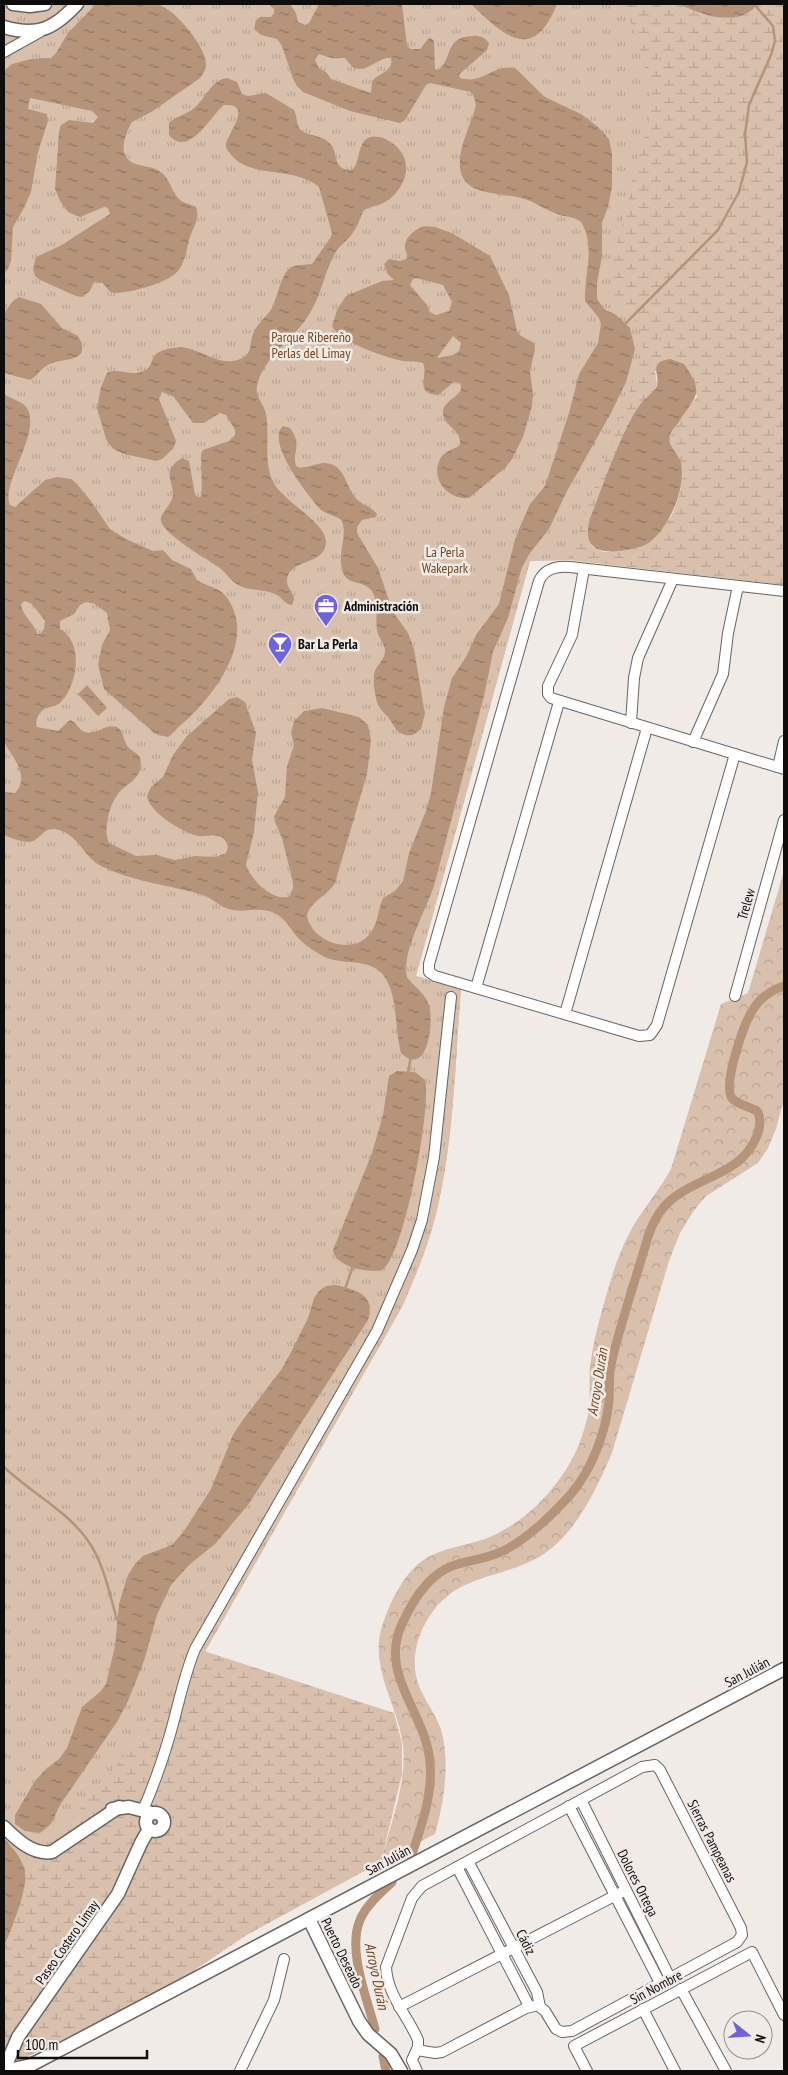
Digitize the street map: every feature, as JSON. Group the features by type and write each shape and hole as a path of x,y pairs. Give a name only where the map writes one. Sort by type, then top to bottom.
{"street":[{"path":"13,4 30,6 45,4"},
{"path":"4,52 60,20 77,4"},
{"path":"4,27 28,31 44,30"},
{"path":"735,754 657,1025 653,1033 643,1036 435,976 429,972 428,967 539,581 546,571 564,567 584,568 784,591"},
{"path":"584,568 572,635 548,686 548,694 559,702 781,768 784,741"},
{"path":"631,723 634,678 638,658 673,578"},
{"path":"693,742 723,674 728,633 738,586"},
{"path":"476,988 559,702"},
{"path":"565,1014 647,728"},
{"name":"Trelew","path":"734,996 784,820"},
{"path":"5,1828 30,1848 42,1852 52,1852 62,1846 81,1823 102,1810 129,1807 147,1812 186,1668 195,1649 377,1331 412,1250 422,1220 434,1157 451,997"},
{"name":"San Julián","path":"4,2070 31,2065 784,1669"},
{"name":"Sierras Pampeanas","path":"581,1800 642,1767 655,1765 660,1770 741,1928 742,1935 737,1942 670,1978"},
{"path":"417,2071 412,2060 417,2050 418,2040 399,2007 387,1977 386,1967 412,1898 422,1886 581,1800"},
{"name":"Dolores Ortega","path":"581,1800 670,1978"},
{"name":"Dolores Ortega","path":"569,1806 660,1984"},
{"name":"Paseo Costero Limay","path":"4,2070 18,2037 118,1894 149,1829 158,1831 163,1828 165,1822 161,1814 147,1812"},
{"name":"Cádiz","path":"468,1861 537,1992 534,2007"},
{"name":"Cádiz","path":"457,1867 534,2007 545,2011 556,2029 562,2032 572,2031 660,1984"},
{"path":"399,2007 626,1890"},
{"name":"Puerto Deseado","path":"309,1919 359,2021 368,2034 391,2054 401,2071"},
{"name":"Sin Nombre","path":"587,2071 574,2046 752,1952 784,2015"},
{"path":"240,2071 274,2000 284,1959"},
{"path":"660,1984 670,1978"},
{"path":"681,1989 726,2071"},
{"path":"417,2050 435,2053 442,2052 534,2007"},
{"path":"643,2009 676,2071"}],"green space":[{"name":"Parque Ribereño Perlas del Limay","path":"4,4 625,4 647,75 650,104 649,119 613,256 610,277 618,301 640,331 643,341 643,354 568,560 530,561 416,976 461,989 447,1155 437,1210 426,1247 402,1307 190,1678 26,1873 21,1860 4,1839"},
{"path":"557,4 679,4 701,14 728,18 751,11 758,4 784,4 784,585 568,560 530,561 416,976 461,989 447,1155 443,1183 430,1235 402,1307 204,1651 394,1713 402,1743 402,1774 381,1862 245,1936 164,1991 4,2068 4,1947 23,1891 26,1873 4,1839 411,983 488,678 615,314","holes":["687,369 697,397 677,423 670,438 671,447 681,466 682,483 678,499 669,520 657,530 618,550 605,552 591,545 590,518 630,423 655,389 657,384 655,371"]},
{"path":"784,871 784,1099 776,1129 768,1148 758,1163 706,1196 680,1233 669,1261 612,1453 599,1482 574,1525 552,1548 539,1557 523,1565 476,1580 448,1595 436,1607 425,1624 415,1654 415,1670 419,1686 439,1723 443,1737 446,1762 441,1810 435,1834 381,1862 397,1804 404,1760 400,1730 379,1657 379,1642 385,1616 400,1586 421,1561 444,1550 485,1539 518,1521 528,1514 554,1487 571,1462 579,1445 587,1418 590,1403 590,1366 597,1328 617,1262 633,1227 671,1169 721,1004 748,993"}],"water":[{"path":"145,3 166,8 181,21 195,39 205,57 206,64 200,78 153,111 132,122 124,144 125,155 128,159 133,163 162,173 179,199 196,207 197,218 182,265 176,273 164,281 124,292 110,292 103,283 94,282 90,291 82,297 40,280 35,276 33,269 36,257 60,246 110,214 108,208 104,207 80,217 68,212 60,201 55,189 61,125 69,120 93,123 98,117 92,111 30,98 28,109 47,114 48,121 38,152 31,192 13,227 11,261 4,273 4,71 12,64 31,59 51,58 68,33 96,4"},
{"path":"269,4 290,4 296,13 298,22 305,25 309,23 319,4 402,4 407,45 410,49 420,49 431,38 434,41 435,69 438,70 443,66 457,40 472,36 486,39 489,43 487,50 459,75 460,78 475,79 500,69 515,68 545,97 581,114 598,127 609,139 612,154 612,187 602,223 602,256 597,283 597,299 605,310 615,314 630,328 635,349 626,382 611,413 566,493 549,529 530,553 522,567 508,618 493,652 484,696 434,886 415,932 408,956 407,977 425,997 429,1005 431,1023 427,1045 417,1059 410,1059 401,1053 394,1003 389,985 384,976 371,966 337,961 321,955 302,942 278,915 264,910 238,911 229,909 203,895 139,880 113,871 95,862 71,836 59,830 46,831 29,842 19,841 4,835 4,792 15,793 19,787 21,773 4,742 4,394 25,406 30,418 26,444 8,496 10,505 15,507 45,480 57,477 71,479 91,501 110,529 126,539 153,551 163,550 172,560 191,569 197,580 220,591 228,598 236,620 237,636 226,670 194,713 168,737 158,735 152,731 104,689 98,665 102,645 110,630 107,613 95,604 86,602 80,605 74,614 60,621 60,629 68,635 73,643 75,653 76,664 71,685 67,694 58,705 44,709 41,712 36,722 37,727 58,731 70,720 81,730 88,733 115,726 121,731 128,747 140,757 141,764 138,775 118,794 112,805 107,825 109,843 136,856 156,855 175,860 195,856 216,857 226,853 228,847 223,838 216,835 198,836 184,831 160,815 149,802 147,796 151,787 163,777 173,755 187,736 229,699 237,697 245,702 256,733 252,760 258,792 254,832 246,865 257,883 270,893 284,897 290,896 293,883 282,838 274,816 285,797 287,766 294,745 291,733 294,721 304,711 322,708 359,717 368,725 371,740 367,774 335,883 312,906 307,915 310,924 324,939 344,945 354,944 363,940 371,932 383,898 395,891 403,881 409,853 426,811 431,793 444,707 452,678 466,657 476,635 499,604 519,529 530,504 545,486 569,413 579,374 598,343 601,324 599,318 585,301 589,251 588,241 581,222 555,213 526,199 475,189 463,177 460,168 461,152 476,105 471,92 430,83 426,85 405,120 400,123 350,111 303,92 293,79 282,46 277,39 261,35 254,29 256,20 261,17 271,17 274,9","holes":["319,54 331,58 345,58 352,66 358,69 363,69 386,58 391,58 391,62 388,69 372,81 371,93 331,79 327,73 319,68 315,60","25,601 32,604 45,621 44,629 40,634 37,634 22,608 21,604"]},
{"path":"471,4 557,4 548,23 538,34 528,39 506,34"},
{"path":"679,4 758,4 741,16 720,18 709,16"},
{"path":"227,78 237,82 242,94 248,96 266,93 294,110 300,129 329,142 334,149 336,159 344,169 351,170 355,167 364,141 370,137 388,140 401,152 406,166 404,179 397,192 384,203 364,210 354,231 333,257 310,313 266,365 257,386 257,394 266,414 267,456 273,482 285,496 318,526 324,534 326,541 325,549 320,555 293,569 289,574 287,583 294,599 292,605 273,593 244,588 237,584 220,568 169,533 161,521 162,515 173,495 170,471 182,458 189,461 195,494 198,497 202,496 201,454 203,450 229,441 235,435 235,430 226,415 220,413 204,423 193,423 173,396 162,392 159,399 176,441 173,449 162,459 156,461 124,454 113,449 106,439 97,408 101,387 107,373 111,371 139,373 144,371 148,369 154,357 161,351 182,347 221,360 229,361 244,357 249,351 256,328 273,306 287,271 295,266 312,264 331,237 332,233 319,187 298,177 251,168 241,163 228,151 226,147 227,142 238,115 238,109 233,106 224,105 192,139 184,142 177,141 169,135 169,123 193,109 212,86"},
{"path":"422,227 435,227 452,233 490,256 509,295 517,331 521,336 534,343 535,349 530,371 533,394 532,406 523,437 506,467 469,498 454,496 448,492 439,481 437,474 442,456 459,446 459,436 446,421 443,412 446,404 460,391 460,383 454,382 438,395 430,394 424,388 423,363 403,361 375,353 344,338 332,326 337,310 346,296 382,281 394,280 387,273 384,264 389,259 400,261 406,259 405,243 412,233","holes":["416,278 443,285 452,302 449,311 436,315 430,312 427,305 410,285 413,279","453,336 461,343 459,351 453,355 437,358"]},
{"path":"19,297 41,304 62,328 78,336 82,345 82,351 79,355 48,365 30,380 4,373 4,313 14,300"},
{"path":"670,359 684,364 691,374 696,389 693,401 670,436 670,443 680,460 682,472 680,491 676,503 664,526 654,539 647,544 625,550 600,550 590,543 588,528 590,518 630,421 641,404 656,388 657,366 659,363"},
{"path":"283,426 290,428 294,434 297,445 295,462 297,467 325,463 332,464 341,471 355,497 377,514 376,517 362,520 357,527 357,533 378,568 393,612 408,633 414,649 425,714 421,729 413,735 400,733 378,705 374,690 374,675 385,651 377,630 375,598 370,589 349,580 343,573 341,559 344,531 341,520 319,508 298,481 279,444 279,434"},
{"path":"87,685 107,708 98,716 78,694"},
{"path":"397,1071 415,1072 425,1080 426,1095 420,1148 407,1211 399,1238 390,1259 382,1270 368,1271 345,1265 335,1256 333,1250 372,1153 383,1115 389,1076"},
{"path":"336,1285 357,1291 367,1299 370,1311 368,1320 248,1505 215,1544 189,1565 171,1585 157,1615 144,1661 128,1701 117,1722 60,1805 51,1824 40,1833 25,1831 15,1824 15,1815 35,1781 59,1759 67,1748 82,1707 100,1692 106,1684 115,1646 119,1604 128,1575 143,1556 172,1545 184,1531 211,1489 233,1435 281,1370 290,1354 308,1318 314,1298 326,1286"},
{"path":"4,1839 14,1849 24,1867 25,1878 18,1909 4,1947"}],"waterway":[{"path":"625,324 718,230 739,192 747,162 745,134 749,105 771,55 775,41 773,26 754,4"},
{"name":"Arroyo Durán","path":"411,1857 428,1799 430,1763 427,1745 406,1694 396,1660 396,1643 402,1624 416,1598 435,1576 452,1566 499,1553 523,1539 564,1502 585,1474 601,1439 609,1402 612,1360 648,1237 655,1220 666,1204 676,1196 720,1173 741,1159 749,1150 757,1135 760,1122 758,1112 733,1100 731,1097 730,1078 740,1038 754,1008 767,994 784,986"},
{"path":"408,1073 411,1056"},
{"path":"345,1289 354,1263"},
{"path":"4,1467 63,1514 84,1535 100,1564 117,1620"},
{"name":"Arroyo Durán","path":"375,2029 363,1989 357,1959 357,1932 360,1920 366,1909 392,1882"},
{"name":"Arroyo Durán","path":"383,2056 386,2071"}],"place":[{"name":"Administración","path":"326,627"},
{"name":"Bar La Perla","path":"280,665"}],"park label":[{"name":"La Perla Wakepark","path":"445,560"}]}
